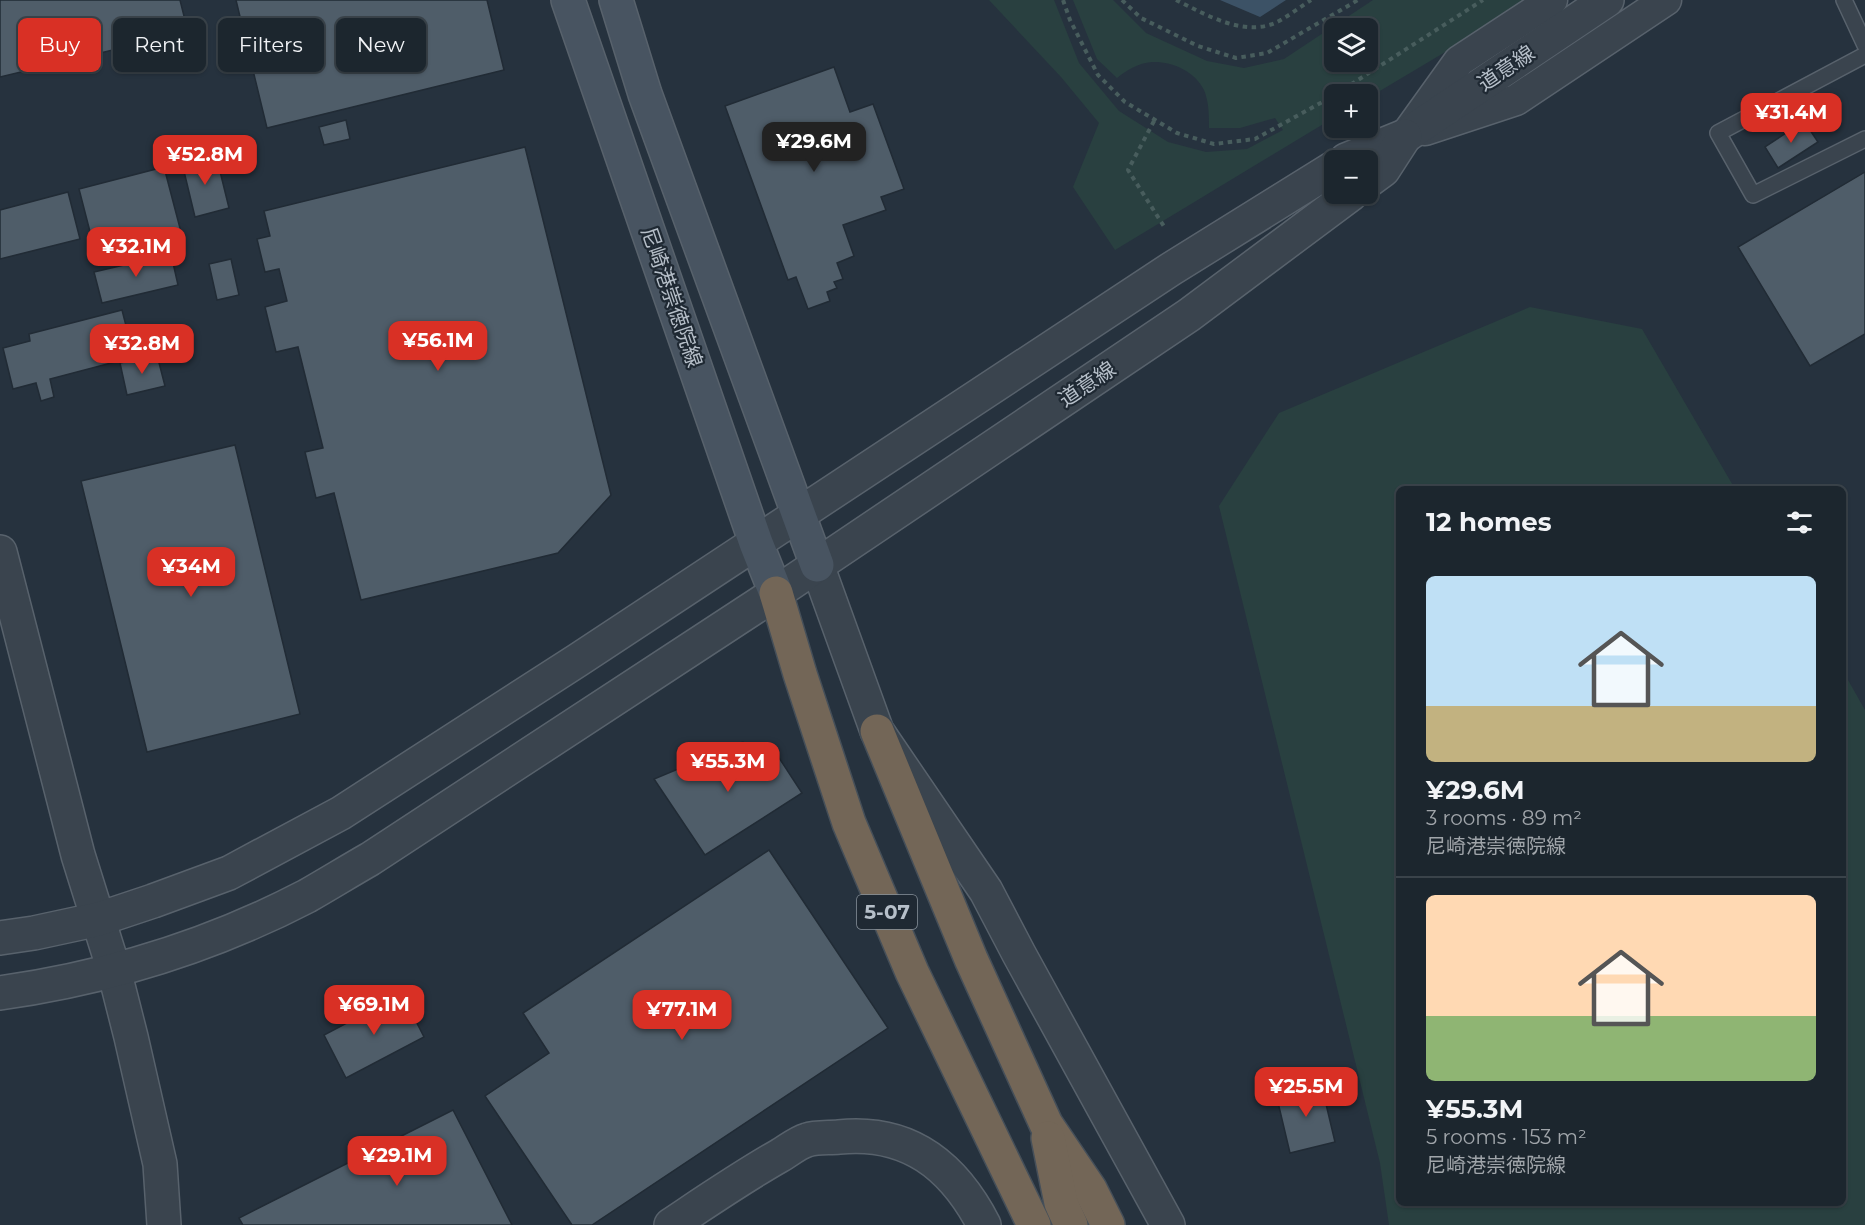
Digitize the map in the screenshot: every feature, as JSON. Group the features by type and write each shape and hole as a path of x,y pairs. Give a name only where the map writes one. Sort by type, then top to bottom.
{"highway":[{"name":"5-07","path":"776,594 849,823 912,972 1033,1222"},
{"name":"5-07","path":"877,731 971,959 1046,1124 1090,1189 1107,1225"},
{"name":"5-07","path":"1046,1124 1066,1214"}],"main road":[{"name":"尼崎港崇徳院線","path":"568,0 756,543 776,594"},
{"name":"尼崎港崇徳院線","path":"616,0 645,94 817,566"}],"street":[{"name":"道意線","path":"1371,150 1405,136 1559,13 1607,0"},
{"path":"1405,136 1516,100 1666,0"},
{"name":"道意線","path":"1378,174 1383,170 1405,136"},
{"path":"0,938 99,919 229,873 341,813 799,516 1171,269 1324,174"},
{"name":"道意線","path":"0,993 48,986 167,955 230,931 306,896 380,853 776,594 1190,315 1338,204"},
{"path":"0,552 78,855 114,970 160,1164 164,1225"},
{"path":"817,566 877,731 986,891 1018,954 1168,1225"},
{"path":"671,1225 768,1162 807,1140 849,1136 886,1138 921,1153 947,1172 974,1205 984,1225"}],"lane":[{"path":"1844,0 1865,45"},
{"path":"1865,55 1718,133 1753,195 1865,139"}],"path":[{"path":"1063,0 1070,20 1098,75 1125,102 1178,133 1214,144 1255,138 1324,101"},
{"path":"1122,0 1142,18 1198,46 1236,58 1268,53 1358,0"},
{"path":"1176,0 1222,22 1257,27 1277,22 1311,0"},
{"path":"1352,84 1483,0"},
{"path":"1154,120 1128,170 1166,228"}],"green space":[{"path":"989,0 1054,0 1079,63 1119,111 1168,142 1206,152 1247,149 1283,130 1275,118 1240,128 1209,128 1208,104 1204,90 1195,77 1174,65 1159,62 1142,64 1117,78 1097,59 1073,0 1113,0 1146,33 1207,61 1244,68 1284,59 1324,32 1324,72 1378,72 1378,18 1346,18 1373,0 1526,0 1378,92 1378,84 1324,84 1324,124 1115,250 1073,187 1099,123 1061,77"},
{"path":"1530,307 1642,329 1733,486 1396,486 1396,1206 1846,1206 1846,677 1865,710 1865,1225 1389,1225 1380,1163 1219,506 1279,413"}],"water":[{"path":"1220,0 1286,0 1260,17"}],"building":[{"path":"0,0 180,0 184,18 113,18 113,50 101,53 101,18 18,18 18,72 21,72 0,77"},
{"path":"236,0 487,0 504,70 267,128 253,72 324,72 324,18 240,18"},
{"path":"834,67 850,112 873,104 904,189 881,197 886,210 843,225 854,256 837,263 843,279 834,282 837,288 827,292 830,301 808,309 796,277 788,280 725,106"},
{"path":"346,120 350,139 324,145 319,127"},
{"path":"1804,121 1818,142 1778,168 1765,147"},
{"path":"525,147 611,495 558,553 361,600 334,493 316,498 305,452 323,448 298,347 276,352 265,307 287,301 279,269 265,272 257,239 270,236 264,211"},
{"path":"216,155 229,208 195,217 182,163"},
{"path":"164,167 181,232 96,255 79,189"},
{"path":"1865,172 1865,334 1810,366 1738,247"},
{"path":"68,192 80,239 0,259 0,210"},
{"path":"171,254 178,285 102,303 94,272"},
{"path":"231,259 239,295 217,300 209,264"},
{"path":"122,310 134,357 50,379 54,397 41,401 36,383 13,389 3,348 30,341 29,334"},
{"path":"157,355 165,386 127,395 120,363"},
{"path":"235,445 300,714 147,752 81,481"},
{"path":"743,742 752,755 770,744 802,793 705,855 654,779"},
{"path":"769,850 888,1028 592,1225 572,1225 485,1096 549,1053 523,1013"},
{"path":"402,994 424,1037 346,1078 324,1035"},
{"path":"1321,1083 1335,1142 1290,1153 1276,1094"},
{"path":"453,1110 512,1225 243,1225 239,1218"}]}
